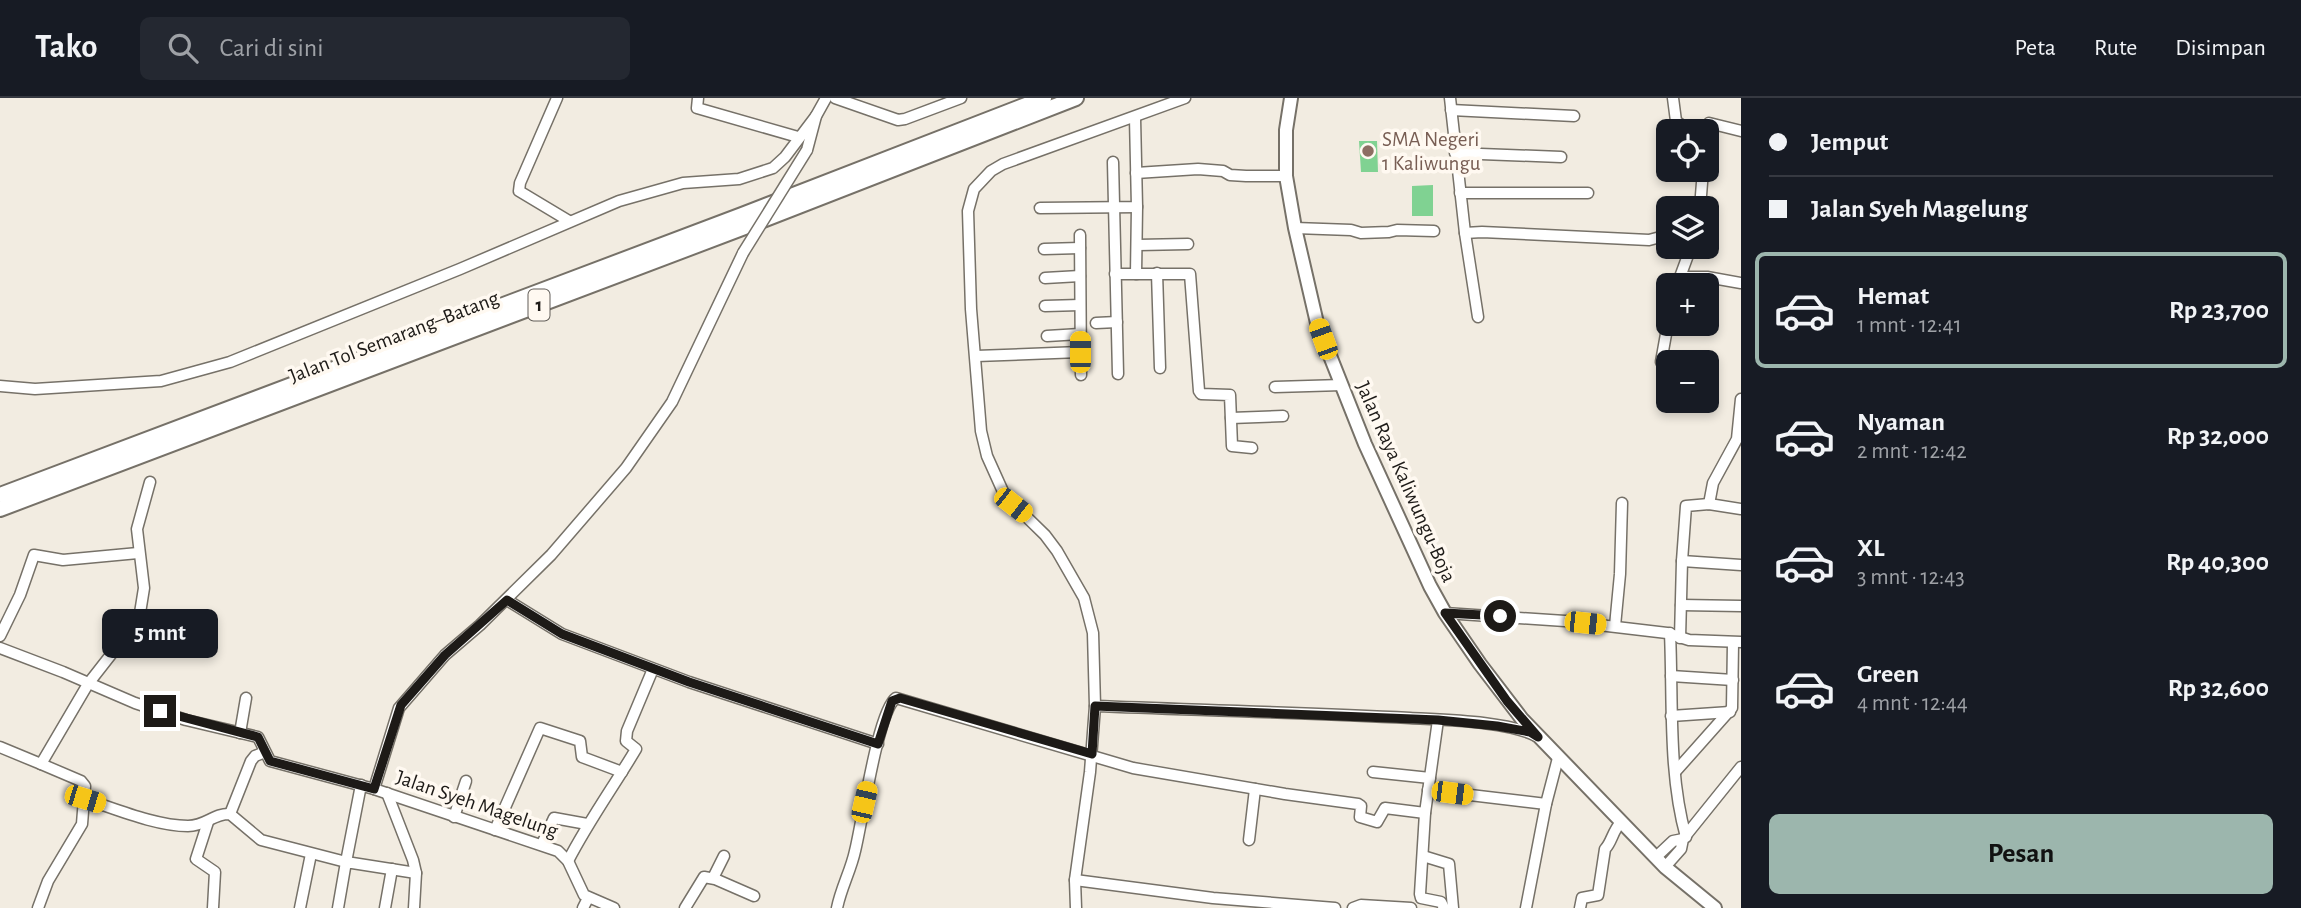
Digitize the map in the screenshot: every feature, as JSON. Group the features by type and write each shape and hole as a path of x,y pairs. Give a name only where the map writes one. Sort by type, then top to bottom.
{"highway":[{"name":"Jalan Tol Semarang–Batang","path":"0,495 1044,98"},
{"name":"Jalan Tol Semarang–Batang","path":"0,509 750,225 1076,98"}],"main road":[{"name":"Jalan Raya Kaliwungu-Boja","path":"1291,98 1286,130 1286,176 1317,323 1365,444 1445,613 1507,701 1538,737 1660,862 1715,908"}],"street":[{"path":"557,98 519,191 569,220"},
{"path":"698,98 698,108 798,137"},
{"path":"0,386 35,389 145,383 180,377 230,362 635,195 683,183 739,178 774,168 785,157 827,98"},
{"path":"835,98 898,120 905,120 961,98"},
{"path":"1076,908 1075,880 1092,754 1095,653 1088,611 1077,585 1058,551 1037,525 1005,496 988,456 981,431 971,309 968,206 974,189 991,171 1015,159 1185,98"},
{"path":"1450,98 1465,233 1478,317"},
{"path":"1673,98 1675,119"},
{"path":"1451,110 1574,116"},
{"path":"374,789 400,724 401,705 431,670 551,555 612,486 672,402 743,253 807,150 816,116"},
{"path":"1135,118 1138,245 1136,274"},
{"path":"1719,126 1741,131"},
{"path":"1455,153 1561,157"},
{"path":"1113,162 1118,374"},
{"path":"1136,173 1198,169 1223,171 1230,175 1286,176"},
{"path":"1460,193 1588,193"},
{"path":"1040,208 1137,207"},
{"path":"1295,228 1351,230 1361,233 1434,231"},
{"path":"1465,233 1648,240 1656,238"},
{"path":"1080,235 1081,375"},
{"path":"1138,245 1188,244"},
{"path":"1044,248 1080,248"},
{"path":"1157,273 1160,368"},
{"path":"1115,274 1190,274 1199,391 1201,394 1229,394 1232,446 1252,448"},
{"path":"1045,278 1080,276"},
{"path":"1719,279 1741,283"},
{"path":"1045,306 1080,305"},
{"path":"1096,323 1117,322"},
{"path":"1047,335 1080,334"},
{"path":"976,356 1080,352"},
{"path":"1275,387 1342,385"},
{"path":"1709,504 1713,483 1737,439 1741,399"},
{"path":"1231,418 1283,416"},
{"path":"41,764 88,684 131,629 139,613 144,588 136,529 150,482"},
{"path":"1615,626 1622,503"},
{"path":"1681,638 1686,506 1709,504 1741,509"},
{"path":"0,636 20,595 34,555 63,559 138,553"},
{"path":"1682,561 1741,565"},
{"path":"507,600 562,634 653,668 878,744"},
{"path":"1681,605 1741,606"},
{"path":"1445,613 1615,626 1681,638 1737,642 1732,680 1733,706 1676,771"},
{"path":"1670,634 1671,716 1678,809 1685,838"},
{"name":"Jalan Syeh Magelung","path":"0,648 147,707 186,720 258,737 269,761 361,785 542,844 558,851 568,861 577,883 588,898"},
{"path":"568,861 587,824 604,802 636,748 626,741 627,731 653,668"},
{"path":"1671,676 1732,680"},
{"path":"240,733 246,698"},
{"path":"836,908 855,852 878,744 892,701 900,698 1133,768 1359,804 1360,817 1376,821 1386,808 1425,813"},
{"path":"1095,706 1438,720 1497,726 1530,732 1538,737"},
{"path":"1671,716 1730,712"},
{"path":"1438,720 1425,813 1420,896 1441,902 1444,908"},
{"path":"495,830 540,728 580,741 582,757 622,772"},
{"path":"0,747 81,780 85,786 82,824 48,881 38,908"},
{"path":"230,814 251,761 265,752"},
{"path":"1525,908 1558,758"},
{"path":"1660,862 1681,849 1685,838 1741,767"},
{"path":"1373,772 1430,778"},
{"path":"454,817 466,781"},
{"path":"338,908 361,785"},
{"path":"1249,840 1255,789"},
{"path":"1428,790 1546,804"},
{"path":"387,793 416,873 414,908"},
{"path":"85,799 169,825 197,826 219,815 230,814 261,840 346,862 416,873"},
{"path":"542,844 554,818 587,824"},
{"path":"208,822 197,859 215,872 213,908"},
{"path":"1580,908 1582,898 1598,895 1605,849 1612,832 1621,822"},
{"path":"300,908 311,853"},
{"path":"713,878 724,856"},
{"path":"1423,856 1449,864 1453,908"},
{"path":"385,908 392,869"},
{"path":"685,908 702,878 713,878 754,896"},
{"path":"1075,880 1213,898 1335,908"},
{"path":"583,908 588,898 614,908"},
{"path":"1353,908 1361,905 1411,908"}],"green space":[{"path":"1359,141 1377,141 1378,172 1361,172"},
{"path":"1433,185 1433,216 1412,216 1412,186"}],"place":[{"name":"SMA Negeri 1 Kaliwungu","path":"1368,151"}],"route":[{"path":"160,711 261,738 270,761 374,789 401,705 445,655 507,600 562,634 689,682 878,744 892,701 900,698 1092,754 1095,706 1438,720 1497,726 1530,732 1538,737 1507,701 1445,613 1500,616"}]}
